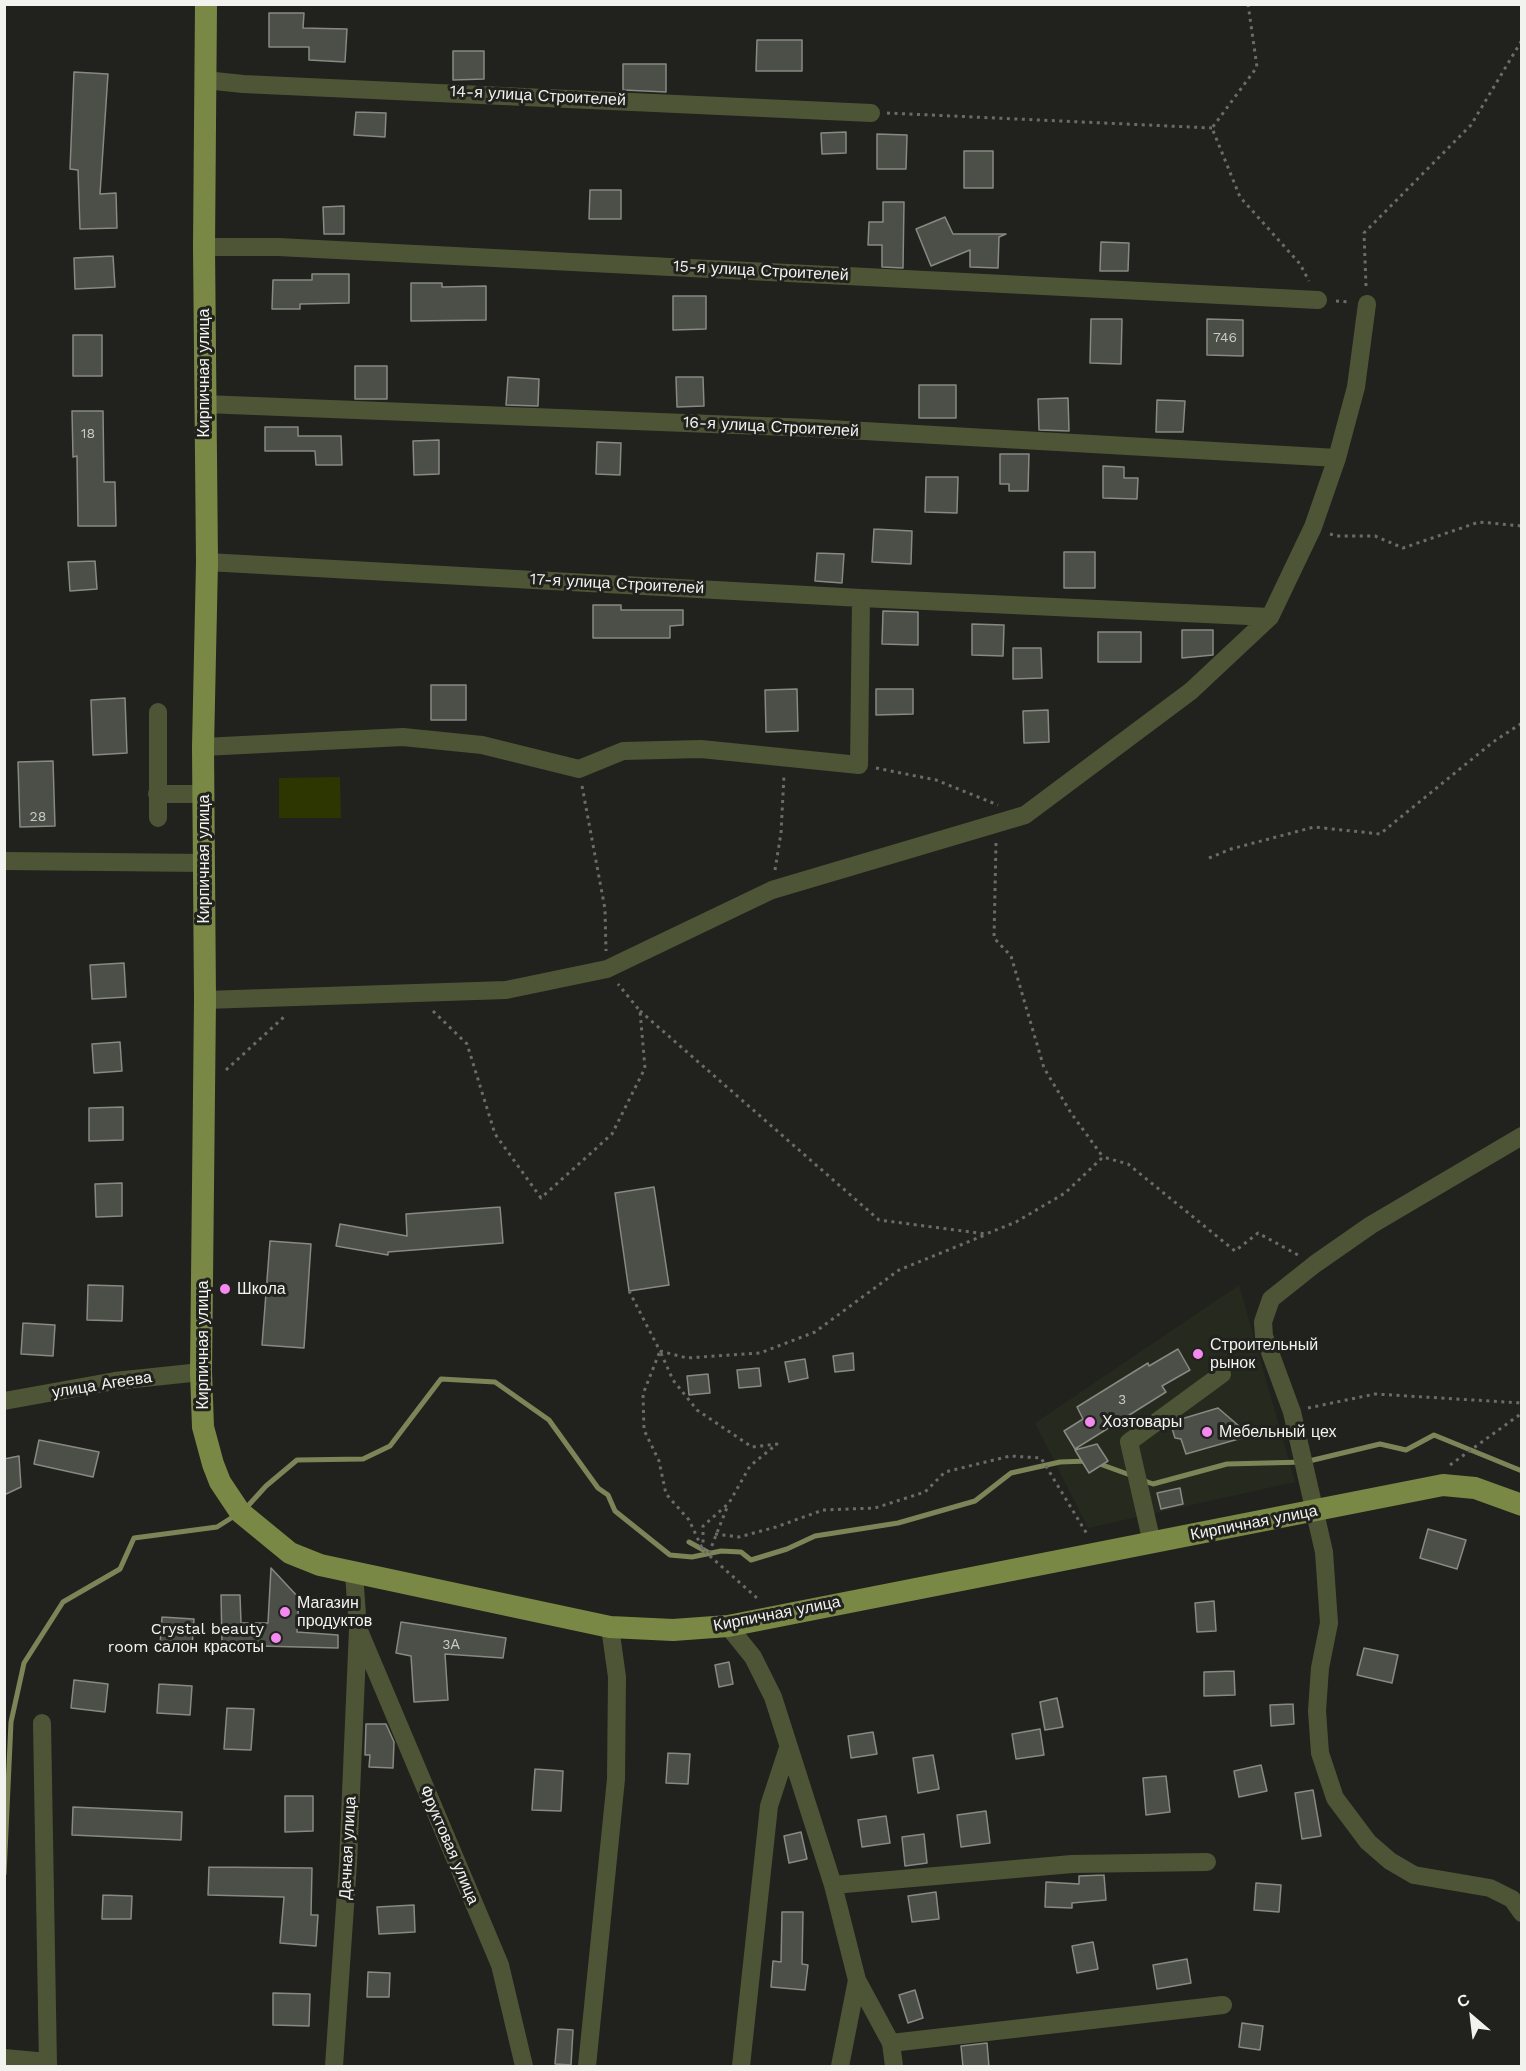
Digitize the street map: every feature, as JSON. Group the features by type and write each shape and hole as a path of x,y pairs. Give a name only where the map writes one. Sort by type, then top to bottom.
{"main road":[{"name":"Кирпичная улица","path":"206,4 204,404 207,562 203,747 205,1089 201,1372 203,1427 213,1464 220,1482 240,1512 290,1553 320,1565 610,1627 673,1630 728,1626 764,1617 1313,1513 1443,1485 1475,1488 1521,1504"}],"street":[{"name":"14-я улица Строителей","path":"205,80 243,84 871,113"},
{"name":"15-я улица Строителей","path":"204,247 278,248 1318,300"},
{"path":"205,1000 506,990 607,969 772,890 1025,815 1191,691 1270,617 1313,527 1337,458 1356,387 1366,304"},
{"name":"16-я улица Строителей","path":"204,404 812,428 1337,458"},
{"name":"17-я улица Строителей","path":"207,562 861,598 1270,617"},
{"path":"203,747 403,736 482,745 579,769 623,751 701,749 859,765 861,598"},
{"path":"158,712 158,818"},
{"path":"157,794 203,794"},
{"path":"4,861 204,863"},
{"path":"1521,1136 1371,1225 1315,1264 1271,1299 1263,1322 1264,1335 1292,1412 1305,1462 1313,1513 1324,1552 1329,1623 1320,1668 1318,1733 1320,1753 1335,1798 1368,1842 1390,1861 1414,1875 1490,1888 1512,1899 1521,1913"},
{"name":"улица Агеева","path":"4,1401 116,1381 201,1372"},
{"path":"1152,1543 1129,1442 1222,1374"},
{"path":"354,1573 358,1629"},
{"path":"728,1626 753,1657 773,1697 833,1886 857,1980 891,2043 894,2067"},
{"path":"587,2067 616,1779 617,1677 610,1627"},
{"name":"Дачная улица","path":"334,2067 348,1863 358,1629"},
{"name":"Фруктовая улица","path":"358,1629 500,1965 524,2067"},
{"path":"4,2058 48,2064 42,1723"},
{"path":"741,2067 769,1806 788,1748"},
{"path":"833,1886 1072,1864 1207,1862"},
{"path":"840,2067 857,1980"},
{"path":"891,2043 1223,2006"}],"path":[{"path":"1212,128 1257,67 1248,4"},
{"path":"1212,128 1240,197 1300,264 1318,300 1366,304 1364,233 1472,125 1521,40"},
{"path":"871,113 1212,128"},
{"path":"1313,527 1337,536 1375,536 1403,548 1479,522 1521,526"},
{"path":"1209,858 1231,849 1314,826 1380,834 1492,742 1521,723"},
{"path":"772,890 781,833 785,756"},
{"path":"859,765 936,780 1025,815"},
{"path":"996,824 994,938 1011,956 1044,1068 1071,1113 1103,1157 1128,1164 1235,1251 1258,1233 1315,1264"},
{"path":"414,993 467,1044 495,1134 541,1198 582,1159"},
{"path":"205,1089 306,997"},
{"path":"640,1011 879,1220 986,1234"},
{"path":"660,1351 687,1358 760,1353 815,1332 899,1270 1016,1222 1065,1193 1103,1157"},
{"path":"629,1291 660,1351 672,1380 696,1410 752,1447 777,1444 750,1466 729,1503 709,1553"},
{"path":"660,1351 643,1394 644,1430 659,1461 666,1494 689,1520 703,1550 758,1599 764,1617"},
{"path":"1292,1412 1375,1394 1521,1403"},
{"path":"1442,1470 1521,1413"},
{"path":"715,1534 739,1537 776,1527 823,1510 875,1508 925,1492 945,1472 1010,1456 1041,1458 1099,1553"},
{"path":"703,1550 703,1526 729,1503"}],"shaded area":[{"name":"Строительный рынок","path":"1239,1285 1295,1482 1088,1528 1035,1423"}],"green space":[{"path":"340,777 341,818 279,818 279,778"}],"building":[{"path":"269,13 304,13 303,28 347,29 345,62 309,60 309,47 269,47"},
{"path":"757,40 802,40 802,71 756,71"},
{"path":"453,51 484,51 484,79 453,80"},
{"path":"623,64 666,64 666,92 623,90"},
{"path":"74,72 108,74 100,194 116,193 117,228 80,229 78,170 70,169"},
{"path":"356,112 386,113 385,137 354,135"},
{"path":"846,132 846,153 822,154 821,133"},
{"path":"877,134 907,135 906,169 877,169"},
{"path":"964,151 993,151 993,188 964,188"},
{"path":"590,190 621,190 621,219 589,219"},
{"path":"883,202 904,202 903,268 882,267 882,245 868,245 869,222 883,222"},
{"path":"344,206 344,234 324,234 323,207"},
{"path":"945,217 953,234 1006,234 999,237 998,268 970,267 970,250 931,266 916,229"},
{"path":"1101,242 1129,243 1128,271 1100,271"},
{"path":"113,256 115,287 75,289 74,258"},
{"path":"312,274 349,274 349,303 300,304 300,309 272,309 273,280 312,280"},
{"path":"411,283 442,283 442,287 486,286 486,320 411,321"},
{"path":"673,296 706,296 706,329 673,330"},
{"path":"1091,319 1122,319 1121,364 1090,363"},
{"path":"1207,319 1243,320 1243,356 1207,355"},
{"path":"73,335 102,335 102,376 73,376"},
{"path":"355,366 387,366 387,399 355,399"},
{"path":"508,377 539,379 538,406 506,405"},
{"path":"676,377 703,377 704,406 677,407"},
{"path":"919,385 956,385 956,418 919,418"},
{"path":"1068,398 1069,431 1039,430 1038,399"},
{"path":"1157,400 1185,401 1183,432 1156,432"},
{"path":"72,411 103,411 104,482 115,482 116,526 78,526 77,456 73,457"},
{"path":"265,427 298,427 298,436 341,436 342,465 316,465 315,451 265,451"},
{"path":"439,440 439,474 414,475 413,441"},
{"path":"597,442 621,443 620,475 596,474"},
{"path":"1000,454 1029,454 1028,491 1009,491 1009,484 1000,484"},
{"path":"1103,466 1124,467 1124,478 1138,478 1137,499 1103,498"},
{"path":"926,477 958,477 957,513 925,512"},
{"path":"874,529 912,531 911,564 872,562"},
{"path":"1064,552 1095,552 1095,588 1064,588"},
{"path":"817,553 844,554 842,583 815,581"},
{"path":"95,561 97,589 70,591 68,562"},
{"path":"593,605 621,605 621,610 683,610 683,625 670,626 670,638 593,638"},
{"path":"883,611 918,612 918,645 882,644"},
{"path":"972,624 1004,625 1003,656 972,655"},
{"path":"1182,630 1213,630 1213,655 1182,658"},
{"path":"1098,632 1141,632 1141,662 1098,662"},
{"path":"1013,648 1041,648 1042,678 1013,679"},
{"path":"431,685 466,685 466,720 431,720"},
{"path":"797,689 798,731 766,732 765,690"},
{"path":"876,689 913,689 913,714 876,715"},
{"path":"125,698 127,753 93,755 91,700"},
{"path":"1048,710 1049,742 1024,743 1023,711"},
{"path":"53,761 55,826 20,827 18,762"},
{"path":"124,963 126,997 92,999 90,965"},
{"path":"120,1042 122,1071 94,1073 92,1044"},
{"path":"123,1107 123,1140 89,1141 89,1108"},
{"path":"122,1183 122,1216 96,1217 95,1184"},
{"path":"654,1187 669,1285 629,1291 615,1193"},
{"path":"500,1207 503,1243 388,1252 388,1255 336,1246 340,1224 407,1236 406,1214"},
{"path":"270,1241 311,1244 304,1348 262,1345"},
{"path":"88,1285 123,1286 122,1321 87,1320"},
{"path":"23,1323 55,1325 53,1356 21,1354"},
{"path":"1178,1349 1190,1370 1162,1386 1166,1392 1075,1449 1064,1431 1083,1419 1077,1407 1148,1363 1149,1366"},
{"path":"853,1353 854,1370 835,1372 833,1356"},
{"path":"805,1359 808,1378 789,1382 785,1362"},
{"path":"759,1368 761,1386 739,1388 737,1370"},
{"path":"708,1374 710,1393 689,1395 687,1376"},
{"name":"Мебельный цех","path":"1218,1408 1239,1426 1242,1438 1186,1454 1181,1439 1175,1438 1171,1425 1178,1420"},
{"path":"39,1440 99,1452 93,1477 34,1464"},
{"path":"1097,1444 1108,1461 1089,1473 1075,1450"},
{"path":"19,1456 21,1487 4,1495 4,1459"},
{"path":"1180,1488 1183,1504 1161,1509 1157,1493"},
{"path":"1428,1529 1466,1540 1457,1569 1420,1558"},
{"path":"271,1568 299,1598 297,1632 338,1635 338,1648 222,1645 221,1595 240,1595 241,1623 268,1623"},
{"path":"1214,1601 1216,1631 1197,1632 1195,1603"},
{"path":"162,1617 194,1619 192,1647 160,1645"},
{"path":"401,1622 506,1638 503,1658 445,1654 448,1700 414,1702 411,1656 396,1653"},
{"path":"1364,1648 1398,1655 1392,1683 1357,1675"},
{"path":"729,1662 733,1684 719,1687 715,1665"},
{"path":"1234,1671 1235,1695 1204,1696 1204,1672"},
{"path":"74,1680 108,1684 105,1712 71,1708"},
{"path":"159,1684 192,1686 190,1715 157,1713"},
{"path":"1057,1698 1063,1727 1045,1730 1040,1702"},
{"path":"1293,1704 1294,1724 1271,1726 1270,1705"},
{"path":"227,1708 254,1709 251,1750 224,1749"},
{"path":"366,1724 386,1724 394,1742 393,1768 369,1767 370,1755 365,1755"},
{"path":"1040,1729 1044,1755 1016,1759 1012,1734"},
{"path":"873,1732 877,1754 851,1758 848,1736"},
{"path":"668,1753 690,1754 688,1784 666,1783"},
{"path":"933,1755 939,1789 918,1793 913,1758"},
{"path":"1261,1765 1267,1791 1239,1797 1234,1771"},
{"path":"535,1769 563,1771 561,1811 532,1810"},
{"path":"1166,1776 1170,1812 1146,1815 1143,1778"},
{"path":"1313,1790 1321,1836 1302,1839 1295,1793"},
{"path":"285,1796 313,1796 313,1831 285,1832"},
{"path":"73,1807 182,1812 181,1840 72,1835"},
{"path":"986,1811 990,1843 961,1847 957,1815"},
{"path":"886,1816 890,1843 862,1847 858,1820"},
{"path":"801,1832 807,1859 789,1863 784,1836"},
{"path":"924,1834 927,1863 905,1866 902,1837"},
{"path":"209,1867 312,1868 311,1915 318,1915 316,1946 280,1943 284,1897 208,1895"},
{"path":"1104,1875 1106,1900 1072,1903 1072,1908 1045,1907 1046,1882 1079,1884 1079,1876"},
{"path":"1256,1883 1281,1885 1279,1912 1254,1910"},
{"path":"936,1892 939,1919 912,1922 908,1896"},
{"path":"103,1895 132,1896 131,1919 102,1919"},
{"path":"414,1905 415,1932 379,1934 377,1907"},
{"path":"782,1912 803,1912 802,1964 808,1965 805,1990 771,1987 773,1961 781,1962"},
{"path":"1093,1942 1098,1969 1077,1973 1072,1946"},
{"path":"1187,1959 1191,1983 1157,1989 1153,1965"},
{"path":"368,1972 390,1973 389,1997 367,1997"},
{"path":"915,1990 923,2018 908,2023 899,1995"},
{"path":"273,1993 310,1994 309,2026 273,2025"},
{"path":"1242,2023 1263,2026 1260,2050 1239,2047"},
{"path":"558,2029 573,2030 571,2065 555,2064"},
{"path":"987,2043 989,2067 963,2067 961,2046"}],"waterway":[{"path":"246,1508 266,1486 297,1460 363,1459 390,1446 441,1379 495,1382 549,1420 598,1488 608,1495 615,1511 670,1555 692,1557 721,1551 741,1552 751,1560 787,1549 815,1536 898,1523 975,1501 1011,1473 1060,1462 1088,1461"},
{"path":"1142,1480 1153,1484 1227,1464 1305,1462 1380,1444 1406,1450 1434,1435 1522,1471"},
{"path":"1097,1463 1133,1476"},
{"path":"4,1874 11,1722 24,1663 63,1602 120,1569 134,1538 217,1527 236,1515"},
{"path":"689,1542 709,1553"}],"place":[{"name":"Школа","path":"225,1289"},
{"name":"Строительный рынок","path":"1198,1354"},
{"name":"Хозтовары","path":"1090,1422"},
{"name":"Мебельный цех","path":"1207,1432"},
{"name":"Магазин продуктов","path":"285,1612"},
{"name":"Crystal beauty room салон красоты","path":"276,1638"}]}
